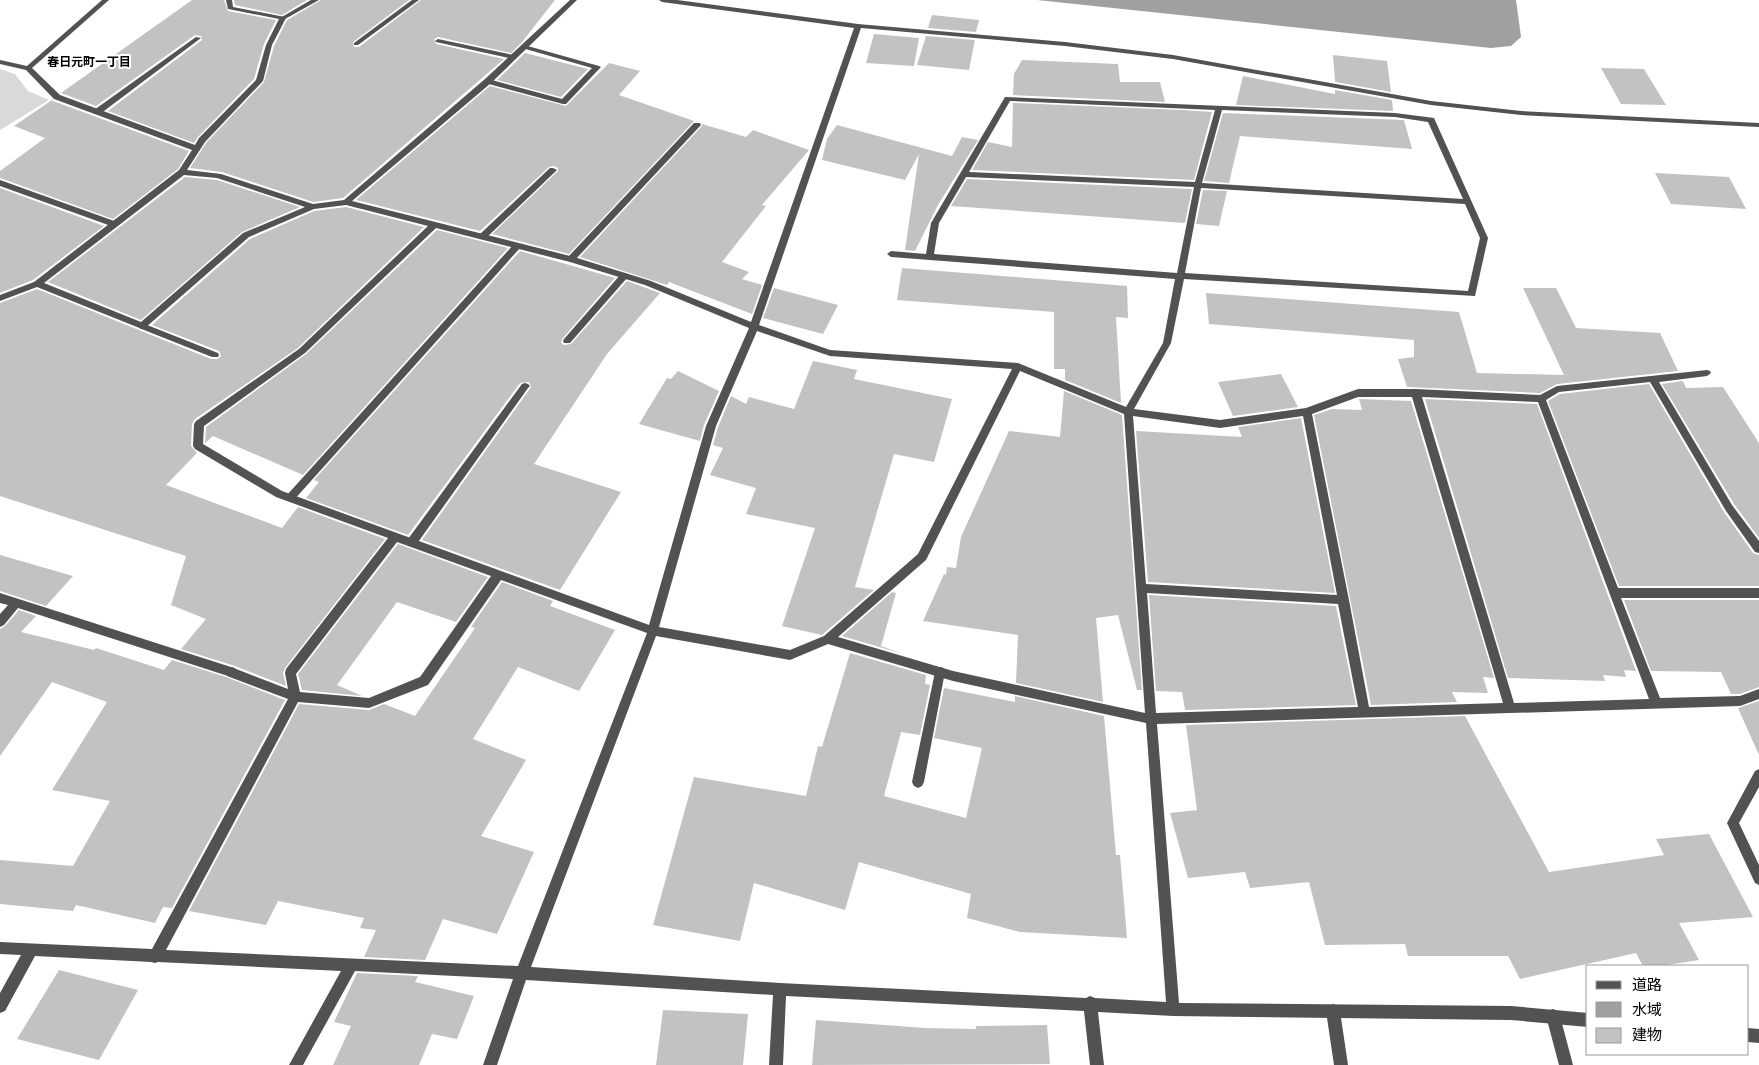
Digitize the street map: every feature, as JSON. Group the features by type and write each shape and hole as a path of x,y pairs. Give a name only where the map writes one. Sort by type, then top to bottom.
{"street":[{"path":"28,68 106,0"},
{"path":"229,0 230,8 283,18"},
{"path":"0,298 37,284 182,172 202,140 259,81 269,45 283,18 316,0"},
{"path":"356,44 416,0"},
{"path":"346,202 488,81 574,0"},
{"path":"662,0 858,26 1065,44 1173,57 1440,104 1522,113 1759,125"},
{"path":"490,1065 522,973 653,631 711,426 754,327 858,26"},
{"path":"97,112 198,38"},
{"path":"438,41 513,56"},
{"path":"488,81 563,102 598,67 524,47"},
{"path":"0,62 28,68 57,96 197,149"},
{"path":"891,254 930,257 1180,276 1472,294 1484,238 1431,120 1395,115 1008,99 935,224 930,257"},
{"path":"1173,1009 1128,412 1168,343 1198,185 1219,108"},
{"path":"571,259 697,125"},
{"path":"482,237 553,170"},
{"path":"182,172 218,176 313,207"},
{"path":"964,174 1198,185 1468,202"},
{"path":"0,183 114,224"},
{"path":"142,326 246,234 313,207 346,202 571,259 648,283 754,327 830,353 1018,366 1128,412 1220,424 1307,412 1358,393 1416,392 1541,399 1557,389 1707,373"},
{"path":"434,225 302,351 199,424 198,446 279,494 653,631 790,655 828,639 922,558 1018,366"},
{"path":"290,498 517,246"},
{"path":"567,341 624,276"},
{"path":"37,284 215,355"},
{"path":"1653,379 1728,508 1759,549"},
{"path":"412,542 525,386"},
{"path":"1416,392 1510,708"},
{"path":"1541,399 1656,703"},
{"path":"1307,412 1364,712"},
{"path":"155,957 295,697 290,673 395,537"},
{"path":"0,598 231,672 295,697 369,702 424,681 499,574"},
{"path":"1141,588 1344,600"},
{"path":"1614,593 1759,594"},
{"path":"0,622 16,603"},
{"path":"828,639 940,672 1150,719 1740,700 1759,694"},
{"path":"918,782 940,672"},
{"path":"1759,775 1733,824 1759,879"},
{"path":"0,948 155,957 522,973 780,989 1173,1009 1511,1013 1586,1020"},
{"path":"0,1006 31,950"},
{"path":"296,1065 351,965"},
{"path":"776,1065 780,989"},
{"path":"1090,1004 1096,1065"},
{"path":"1333,1011 1341,1065"},
{"path":"1553,1016 1566,1065"}],"shaded area":[{"path":"0,69 15,74 28,91 49,100 0,130"}],"water":[{"path":"1037,0 1516,0 1521,37 1511,46 1491,48"}],"building":[{"path":"192,0 224,0 228,11 276,20 264,44 254,79 194,143 108,111 202,40 201,36 195,35 96,106 61,93"},
{"path":"234,0 307,0 282,15 235,5"},
{"path":"321,0 409,0 353,42 354,47 359,47 421,0 555,0 511,53 438,37 434,39 436,44 504,59 343,198 313,202 222,172 190,168 206,143 264,82 274,46 287,20"},
{"path":"932,15 979,20 976,32 928,28"},
{"path":"874,34 919,38 914,66 866,63"},
{"path":"926,36 975,40 969,70 917,65"},
{"path":"525,53 588,69 561,97 497,80"},
{"path":"1333,55 1387,61 1391,92 1335,82"},
{"path":"1022,60 1118,64 1120,82 1160,82 1165,102 1013,95 1014,74"},
{"path":"609,63 640,71 619,95 694,121 569,254 492,234 558,171 558,168 554,166 549,167 480,231 356,200 490,86 566,106"},
{"path":"1601,68 1644,69 1666,105 1621,104"},
{"path":"1243,76 1335,94 1335,90 1392,100 1393,111 1236,105"},
{"path":"52,100 189,151 178,169 113,219 0,178 0,171 45,138 14,126"},
{"path":"1013,103 1212,112 1194,180 972,170 988,142 1012,147"},
{"path":"1223,113 1404,120 1412,149 1240,136 1229,183 1204,181"},
{"path":"702,124 746,137 753,130 809,150 762,205 766,206 722,262 749,272 742,279 762,285 752,314 669,282 667,285 580,257"},
{"path":"837,125 952,156 962,137 978,140 938,205 915,251 905,250 919,154 905,180 822,160 827,139"},
{"path":"1655,173 1729,177 1746,209 1671,204"},
{"path":"185,177 217,180 300,207 242,232 141,320 48,282"},
{"path":"967,179 1192,189 1185,223 951,206"},
{"path":"0,188 104,226 33,280 0,293"},
{"path":"1203,190 1227,191 1219,226 1196,224"},
{"path":"346,207 424,227 298,348 195,419 192,424 191,446 197,453 166,485 282,528 298,507 385,539 285,668 283,673 286,686 235,666 181,649 206,619 171,605 186,556 0,496 0,303 37,289 211,359 218,359 221,356 219,351 152,325 250,239 314,211"},
{"path":"437,230 508,248 303,475 213,436 205,443 206,427 306,354"},
{"path":"520,251 615,278 563,338 561,342 564,345 571,344 627,281 660,293 607,354 534,464 621,492 560,590 422,540 531,387 529,382 520,383 408,535 306,498 319,482 314,480"},
{"path":"902,268 1127,286 1128,318 1116,317 1121,403 1065,380 1065,369 1054,369 1054,312 897,300"},
{"path":"774,288 838,305 823,334 763,318"},
{"path":"1523,288 1556,288 1576,328 1660,333 1678,371 1557,384 1540,393 1407,387 1398,359 1414,357 1414,340 1209,324 1206,293 1459,312 1477,373 1564,375"},
{"path":"813,361 857,370 854,379 952,399 934,462 894,454 855,587 874,590 822,635 782,626 815,528 746,514 756,488 710,475 723,448 713,445 718,427 731,396 746,404 749,397 794,409"},
{"path":"678,371 719,391 704,425 700,441 639,424 667,378 671,379"},
{"path":"1281,374 1298,407 1233,416 1218,382"},
{"path":"1683,381 1686,388 1723,387 1759,443 1759,538 1734,504 1662,384"},
{"path":"1649,384 1724,512 1753,553 1759,555 1759,586 1619,586 1548,401 1560,394"},
{"path":"1064,391 1122,415 1142,690 1137,690 1118,615 1096,618 1103,702 1016,683 1018,635 923,621 944,574 946,575 947,567 956,568 961,537 1009,431 1060,437"},
{"path":"1359,399 1411,401 1494,678 1483,677 1488,693 1452,692 1457,702 1371,705 1314,415 1332,409 1362,410"},
{"path":"1425,399 1537,404 1636,671 1624,670 1626,677 1603,675 1605,681 1508,678"},
{"path":"1301,418 1335,593 1148,582 1136,431 1242,437 1238,427"},
{"path":"398,544 488,577 456,622 397,602 337,685 362,696 302,690 298,674"},
{"path":"0,555 73,576 46,606 0,591"},
{"path":"502,582 553,601 550,606 615,630 579,691 518,667 473,739 526,760 481,836 534,852 497,934 443,919 425,960 364,957 376,930 360,928 364,918 278,901 266,925 189,911 299,704 369,710 384,704 415,716 475,628 471,627"},
{"path":"892,592 896,593 881,646 903,654 842,636"},
{"path":"1149,595 1336,606 1356,705 1185,710 1182,692 1156,691"},
{"path":"1624,600 1759,600 1759,687 1740,694 1731,694 1721,672 1651,671"},
{"path":"19,610 36,616 21,632 94,650 96,648 164,670 172,660 226,677 285,700 172,908 163,907 155,923 76,905 73,911 0,904 0,860 73,866 110,801 52,790 107,702 52,682 0,756 0,629"},
{"path":"850,653 926,675 925,684 930,685 920,735 901,732 884,796 966,818 982,748 934,738 944,688 1015,702 1015,696 1104,716 1116,855 1120,855 1127,938 1020,932 967,918 971,894 859,862 845,910 754,883 740,941 653,925 694,777 806,796 818,746 822,747"},
{"path":"1759,701 1759,755 1738,708"},
{"path":"1465,716 1549,872 1664,855 1656,839 1709,834 1753,917 1679,923 1699,960 1666,965 1642,965 1636,953 1520,979 1508,956 1408,956 1405,944 1325,945 1309,882 1250,888 1245,872 1188,878 1170,813 1197,810 1186,725"},
{"path":"59,970 138,990 99,1060 17,1039"},
{"path":"357,973 418,976 415,982 474,996 457,1039 432,1034 419,1065 333,1065 351,1026 334,1022"},
{"path":"663,1010 748,1014 743,1065 656,1065"},
{"path":"816,1020 925,1028 976,1029 976,1026 1047,1025 1050,1064 812,1065"}],"district":[{"name":"春日元町一丁目","path":"89,61"}]}
